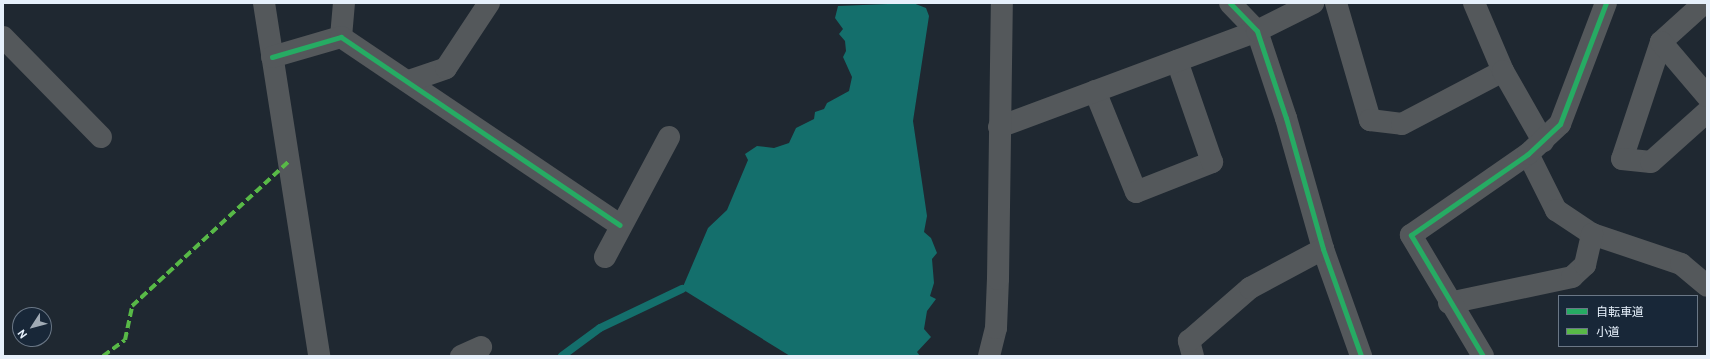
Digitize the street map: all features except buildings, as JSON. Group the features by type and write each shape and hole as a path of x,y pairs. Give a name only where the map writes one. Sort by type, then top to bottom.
{"street":[{"path":"264,3 319,356"},
{"path":"341,37 344,3"},
{"path":"409,81 446,68 489,3"},
{"path":"989,356 996,328 1002,3"},
{"path":"1230,3 1257,31 1286,118 1323,249 1361,356"},
{"path":"999,127 1257,31 1313,3"},
{"path":"1336,3 1370,120 1402,124 1503,71"},
{"path":"1474,3 1535,148 1556,210 1592,234 1681,264 1707,286"},
{"path":"1483,356 1449,303 1411,235 1535,148 1560,124 1606,3"},
{"path":"1704,3 1661,42 1622,159 1651,162 1707,112"},
{"path":"3,37 101,137"},
{"path":"272,57 341,37 409,81 620,224"},
{"path":"1661,42 1707,96"},
{"path":"1095,91 1136,192 1212,162 1177,61"},
{"path":"605,257 620,224 669,137"},
{"path":"1449,303 1572,277 1585,265 1592,234"},
{"path":"1193,356 1189,341 1250,288 1323,249"},
{"path":"461,356 481,347"}],"shaded area":[{"path":"913,3 926,8 929,16 913,121 927,216 924,232 931,238 937,253 932,259 934,283 930,296 936,299 927,311 924,329 931,337 917,352 920,356 790,356 682,289 708,228 727,210 748,160 745,154 757,146 774,148 789,143 796,128 814,119 815,112 824,109 827,103 849,91 852,77 843,57 846,51 845,41 839,34 843,29 835,18 838,6"}],"waterway":[{"path":"562,356 600,328 682,289"}],"marked path":[{"path":"103,356 125,340 132,306 290,160"}],"cycle path":[{"path":"1230,3 1257,31 1286,118 1323,249 1361,356"},
{"path":"1483,356 1411,235 1528,154 1560,124 1606,3"},
{"path":"272,57 341,37 620,225"}]}
